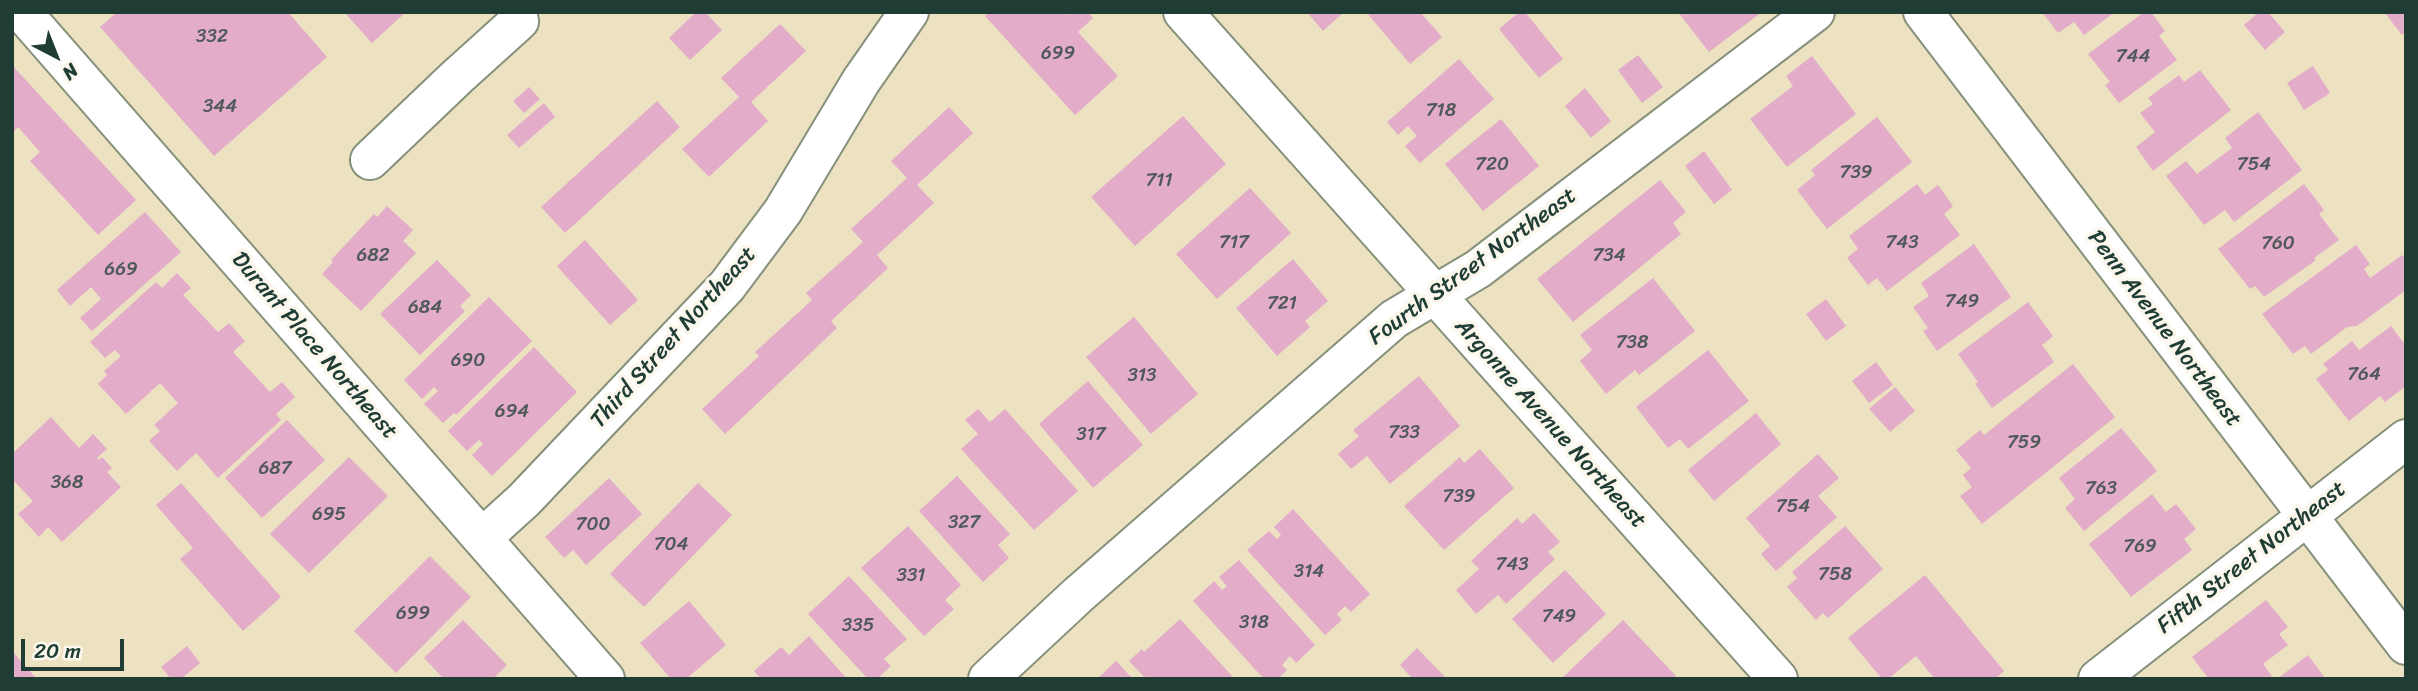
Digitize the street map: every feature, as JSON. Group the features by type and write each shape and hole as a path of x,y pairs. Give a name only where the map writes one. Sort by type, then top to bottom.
{"street":[{"name":"Durant Place Northeast","path":"22,12 605,679"},
{"path":"370,160 519,21 517,12"},
{"name":"Third Street Northeast","path":"482,538 524,500 718,276 783,211 861,81 909,12"},
{"name":"Argonne Avenue Northeast","path":"1182,12 1768,675"},
{"name":"Fourth Street Northeast","path":"988,679 1078,595 1394,319 1478,269 1815,12"},
{"name":"Penn Avenue Northeast","path":"1923,12 2406,645"},
{"name":"Fifth Street Northeast","path":"2100,678 2406,439"}],"building":[{"path":"117,12 288,12 327,57 214,156 100,27"},
{"path":"344,12 406,12 372,43"},
{"path":"696,12 705,12 722,30 690,60 669,38"},
{"path":"989,12 1063,12 1066,15 1069,12 1088,12 1093,18 1078,32 1118,76 1075,115 985,16"},
{"path":"1307,12 1344,12 1323,31"},
{"path":"1366,12 1420,12 1442,37 1410,64"},
{"path":"1519,12 1525,12 1563,59 1539,78 1499,29"},
{"path":"1678,12 1762,12 1709,52"},
{"path":"2042,12 2115,12 2084,35 2074,22 2058,33"},
{"path":"2144,12 2151,12 2165,31 2159,36 2177,60 2119,103 2105,85 2110,82 2088,54"},
{"path":"2259,12 2268,12 2285,32 2265,50 2244,25"},
{"path":"2384,12 2406,12 2406,32 2402,35"},
{"path":"780,24 806,51 751,102 768,121 709,177 682,149 739,97 721,78"},
{"path":"1638,55 1663,87 1642,103 1618,70"},
{"path":"1812,56 1856,114 1787,167 1750,119 1793,86 1786,76"},
{"path":"1459,59 1494,99 1420,163 1405,146 1417,136 1408,126 1398,135 1387,122"},
{"path":"12,65 136,200 98,235 30,161 40,152 18,127 12,133"},
{"path":"2313,66 2330,93 2304,110 2287,83"},
{"path":"2200,70 2231,110 2153,171 2136,147 2155,132 2140,113 2153,104 2148,98 2179,75 2184,82"},
{"path":"529,87 540,99 524,113 513,101"},
{"path":"1585,88 1611,121 1591,138 1565,106"},
{"path":"657,101 680,127 565,233 541,207"},
{"path":"544,103 555,117 519,148 507,135"},
{"path":"949,107 973,133 917,185 934,203 877,255 888,268 831,321 837,328 725,434 702,409 759,356 755,352 812,300 806,293 863,242 851,229 907,178 891,161"},
{"path":"2258,112 2302,170 2234,222 2225,210 2204,225 2166,176 2186,161 2197,174 2232,148 2225,138"},
{"path":"1183,116 1226,164 1135,246 1091,197"},
{"path":"1877,117 1912,162 1827,229 1797,190 1815,175 1811,170"},
{"path":"1501,119 1539,166 1483,211 1445,164"},
{"path":"1704,151 1732,190 1714,204 1685,166"},
{"path":"1660,180 1686,212 1673,223 1681,234 1573,322 1537,279"},
{"path":"1917,184 1925,195 1938,185 1953,206 1944,214 1960,235 1887,291 1877,278 1868,285 1847,258 1858,249 1849,236"},
{"path":"2304,184 2324,210 2319,214 2339,240 2264,297 2255,286 2250,289 2218,249"},
{"path":"1250,188 1291,233 1217,299 1176,254"},
{"path":"387,206 413,230 403,241 416,253 361,311 322,274 333,262 331,260 374,214 377,217"},
{"path":"145,212 181,252 92,331 80,318 101,299 91,287 70,306 57,290"},
{"path":"585,240 638,300 610,325 557,266"},
{"path":"1974,244 2011,297 1937,351 1923,331 1928,328 1913,307 1929,296 1921,283"},
{"path":"2356,245 2370,264 2364,269 2370,278 2402,255 2406,260 2406,290 2357,326 2347,327 2311,354 2305,346 2293,354 2262,314"},
{"path":"1293,259 1328,301 1305,321 1310,327 1277,356 1236,308"},
{"path":"437,260 471,295 460,306 465,311 420,355 380,314"},
{"path":"177,273 191,288 183,295 218,332 229,323 245,341 233,352 270,392 282,382 295,397 276,414 281,420 218,478 196,453 177,471 149,441 160,431 154,425 178,403 160,383 126,414 98,384 107,375 104,371 121,356 115,350 105,358 90,342 156,282 162,288"},
{"path":"1653,278 1695,331 1639,375 1635,370 1606,394 1580,361 1592,350 1580,335"},
{"path":"489,297 532,341 456,415 454,413 443,423 424,404 438,391 434,387 422,399 404,380"},
{"path":"1826,299 1846,326 1826,341 1806,314"},
{"path":"2028,302 2053,336 2042,345 2054,362 1992,408 1958,354"},
{"path":"1134,317 1198,394 1151,434 1086,357"},
{"path":"2391,326 2406,346 2406,386 2385,402 2380,396 2349,421 2316,379 2328,370 2323,364 2352,341 2359,350"},
{"path":"534,347 577,392 492,476 472,455 483,444 479,440 467,451 448,431"},
{"path":"1708,350 1749,401 1688,449 1680,439 1668,448 1636,407"},
{"path":"1876,362 1893,385 1869,403 1852,381"},
{"path":"2073,364 2115,417 1982,524 1960,496 1972,487 1963,475 1971,468 1956,450 1980,430 1984,435"},
{"path":"1419,376 1460,426 1390,484 1367,456 1351,469 1338,454 1359,436 1353,430"},
{"path":"1088,381 1143,445 1093,488 1039,424"},
{"path":"1895,387 1915,411 1890,432 1869,409"},
{"path":"978,409 990,422 1005,409 1078,491 1034,530 961,449 978,434 965,420"},
{"path":"1756,413 1781,444 1714,501 1688,470"},
{"path":"51,417 79,448 93,434 107,449 97,458 99,460 102,457 112,468 107,472 121,487 62,542 48,527 39,537 18,514 33,501 12,479 12,454"},
{"path":"287,420 325,460 262,518 225,478"},
{"path":"2121,428 2157,471 2084,531 2065,508 2075,499 2059,478"},
{"path":"1480,449 1514,488 1444,550 1404,506 1460,457 1464,463"},
{"path":"1818,454 1839,478 1818,496 1837,517 1776,571 1761,554 1770,546 1746,518"},
{"path":"349,457 388,496 309,573 270,534"},
{"path":"957,476 1010,534 998,545 1009,558 983,582 919,511"},
{"path":"609,478 642,514 586,565 573,550 564,558 545,537"},
{"path":"181,483 281,597 243,631 180,559 193,548 156,505"},
{"path":"698,483 732,515 644,607 610,574"},
{"path":"2152,494 2166,512 2176,504 2196,529 2184,539 2192,550 2131,597 2089,544"},
{"path":"1293,509 1370,594 1351,612 1345,606 1337,614 1342,620 1325,635 1247,550 1269,531 1277,539 1281,535 1274,527"},
{"path":"1534,513 1560,542 1548,552 1555,559 1506,604 1498,595 1476,614 1456,590 1479,569 1471,561 1517,518 1522,524"},
{"path":"908,526 961,585 945,600 954,609 924,636 861,568"},
{"path":"1845,526 1883,569 1828,618 1823,613 1816,620 1787,587 1797,578 1792,572"},
{"path":"430,556 471,597 396,673 354,631"},
{"path":"1239,560 1315,645 1296,663 1290,656 1282,665 1287,670 1278,679 1264,679 1193,601 1214,581 1222,590 1227,586 1219,577"},
{"path":"1565,570 1606,614 1553,663 1512,619"},
{"path":"1925,575 2004,671 1995,679 1935,679 1916,656 1888,679 1882,679 1848,638"},
{"path":"849,576 907,639 884,659 891,666 877,679 868,679 808,614"},
{"path":"2266,600 2288,627 2279,634 2288,645 2263,664 2272,676 2268,679 2209,679 2192,657"},
{"path":"689,601 726,645 686,679 671,679 640,643"},
{"path":"1180,619 1232,676 1229,679 1150,679 1147,676 1145,678 1129,661 1142,649 1144,652"},
{"path":"463,620 507,665 493,679 444,679 424,658"},
{"path":"1623,620 1676,676 1673,679 1561,679"},
{"path":"809,636 847,679 761,679 754,671 781,647 789,655"},
{"path":"187,646 200,663 181,679 171,679 161,667"},
{"path":"1417,648 1445,677 1443,679 1413,679 1400,665"},
{"path":"12,651 37,679 12,679"},
{"path":"2308,655 2324,679 2277,679"},
{"path":"1116,661 1133,679 1097,679"}]}
